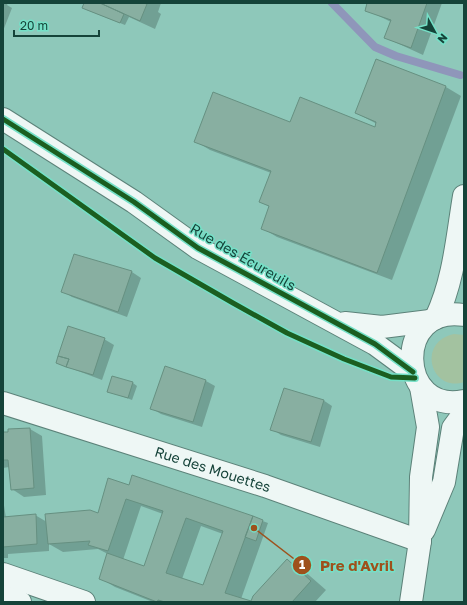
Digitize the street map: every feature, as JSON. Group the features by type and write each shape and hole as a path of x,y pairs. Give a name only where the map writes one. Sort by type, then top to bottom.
{"street":[{"name":"Rue des Écureuils","path":"3,119 134,202 198,248 282,292 332,322 375,344 417,379 427,393 442,400 451,402 464,401"},
{"path":"411,602 420,540 420,477 428,427 417,379 411,362 413,344 417,335 433,320 446,295 452,273 464,196"},
{"name":"Rue des Écureuils","path":"332,322 382,327 433,320 451,314 464,315"},
{"name":"Rue des Mouettes","path":"3,403 265,486 420,540"},
{"path":"420,540 444,482 453,428 464,413"},
{"path":"3,574 84,602"},
{"path":"3,596 20,602"}],"green space":[{"path":"454,334 464,335 464,382 453,383 443,380 436,374 432,365 432,356 435,346 442,339"}],"building":[{"path":"84,3 100,3 124,14 120,23 82,8"},
{"path":"100,3 143,3 147,4 140,21"},
{"path":"367,3 427,3 411,48 384,38 391,20 365,11"},
{"path":"376,59 446,86 377,273 261,229 269,206 259,202 271,171 194,142 213,92 290,122 300,97 375,127 376,122 355,113"},
{"path":"74,254 132,271 118,312 61,292"},
{"path":"68,326 105,338 93,375 66,367 69,359 58,356"},
{"path":"58,356 69,359 66,367 56,363"},
{"path":"165,366 206,380 193,422 150,409"},
{"path":"112,376 133,382 128,398 107,392"},
{"path":"284,388 324,400 311,442 270,430"},
{"path":"30,428 34,488 11,490 8,460 3,460 3,432 8,432 8,429"},
{"path":"132,475 253,516 225,593 251,601 253,596 287,559 311,581 292,602 165,602 158,600 157,602 99,579 107,553 144,566 163,511 126,499 108,551 88,545 90,541 48,544 45,514 90,510 98,513 108,478 129,485","holes":["186,518 223,531 203,585 166,573"]},
{"path":"36,514 37,544 3,547 3,517"},
{"path":"253,516 263,520 256,541 245,537"}],"waterway":[{"path":"332,3 375,47 396,56 460,75"}],"cycle path":[{"path":"3,119 134,202 198,248 375,344 413,372"},
{"path":"3,149 155,258 233,303 287,333 344,359 391,377 415,378"}],"place":[{"name":"Pre d'Avril","path":"254,528"}]}
